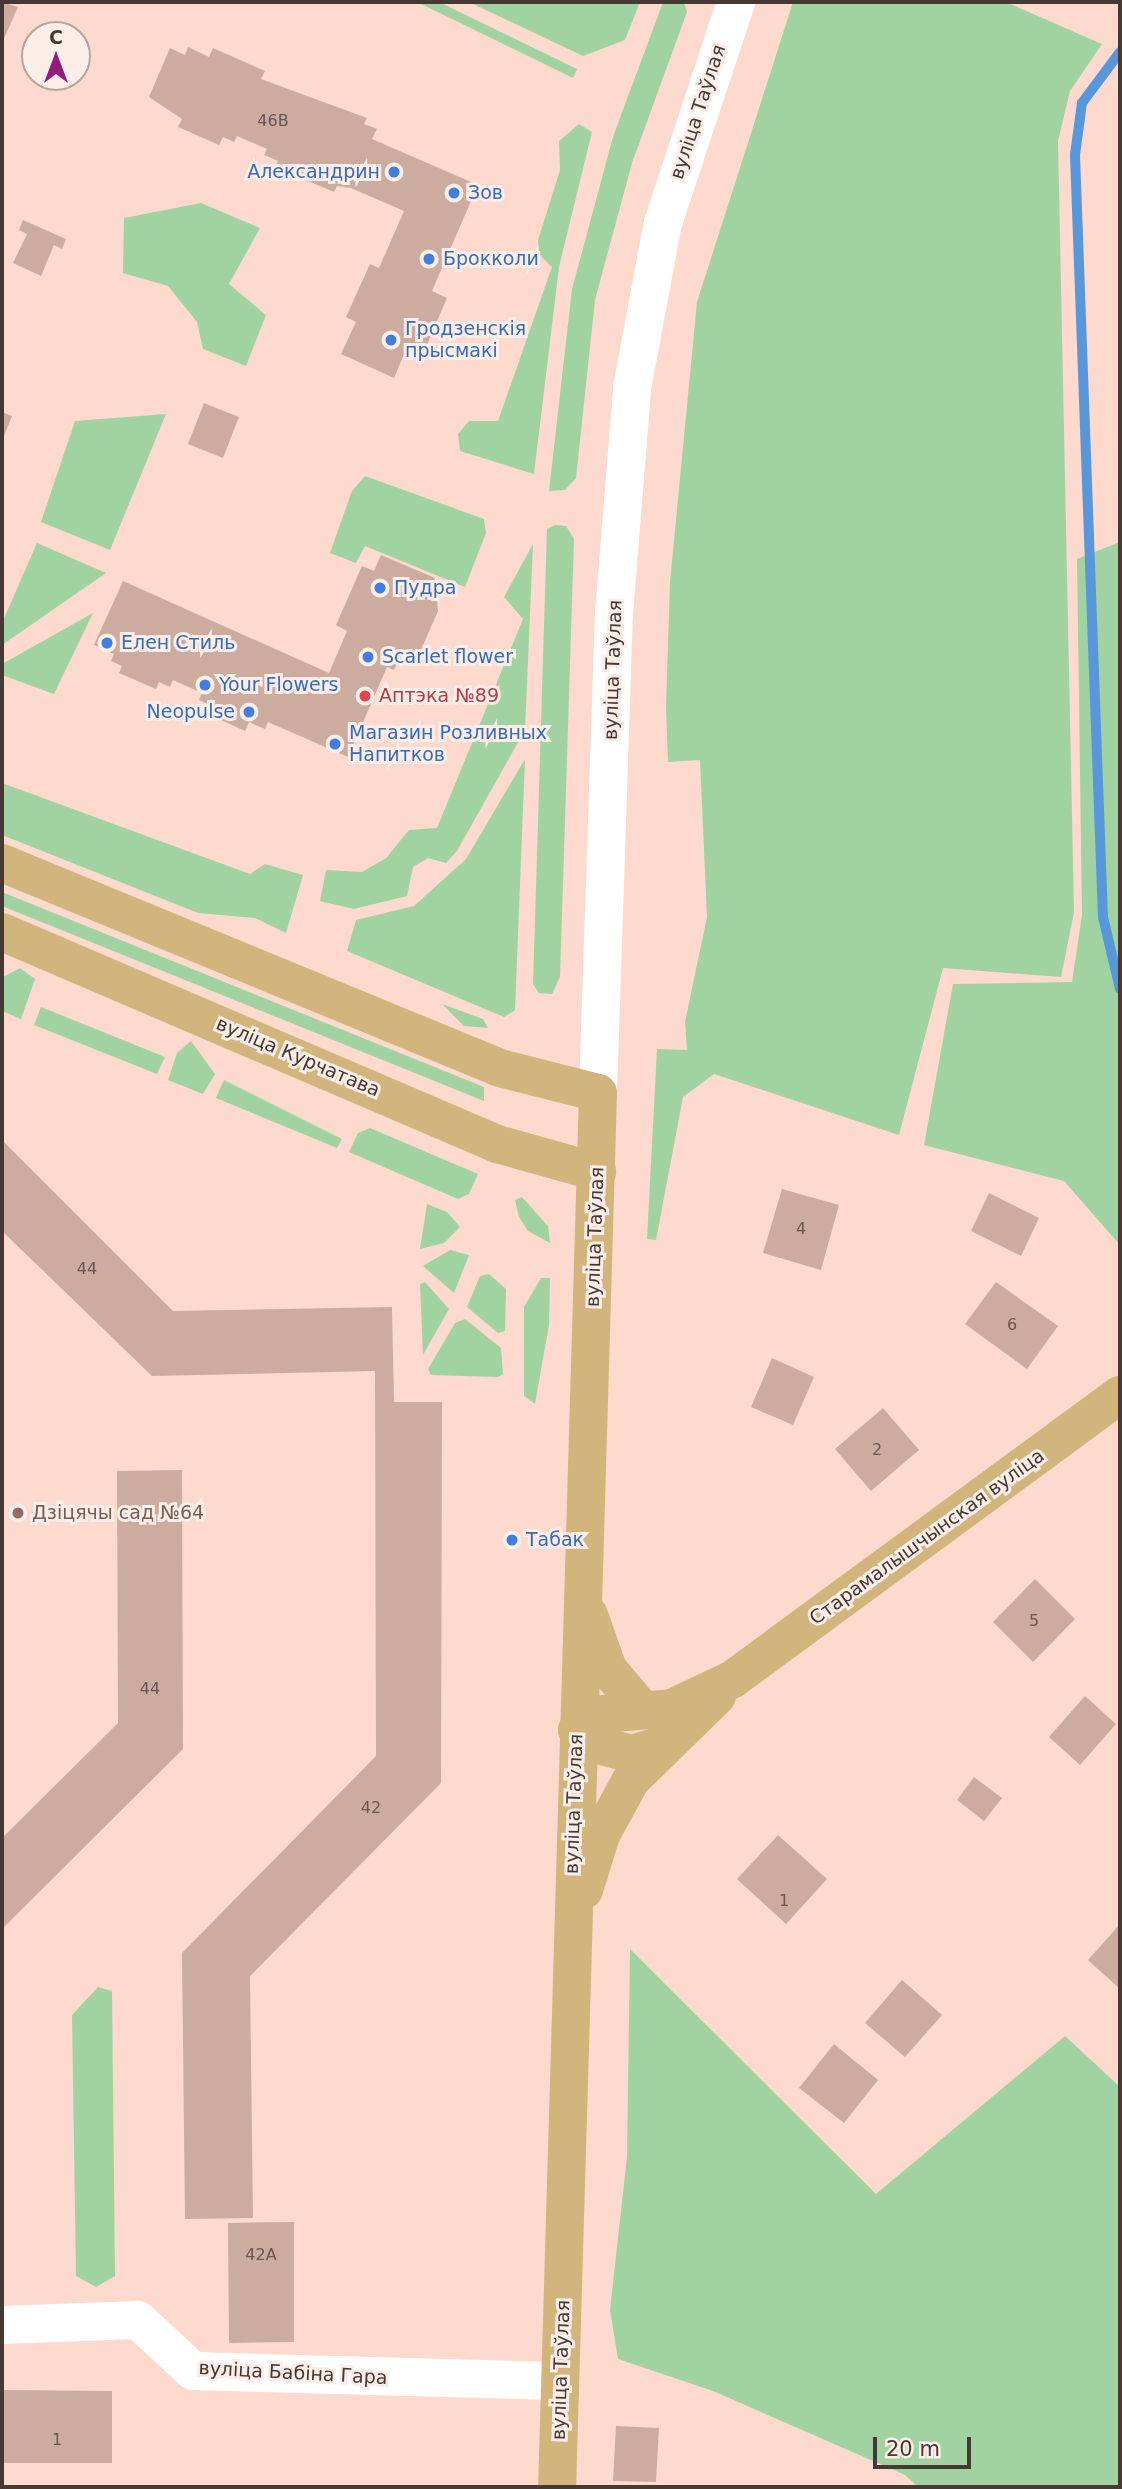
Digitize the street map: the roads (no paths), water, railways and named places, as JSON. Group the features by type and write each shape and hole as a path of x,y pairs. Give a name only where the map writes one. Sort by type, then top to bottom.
{"main road":[{"path":"2,863 500,1068 598,1093"},
{"name":"вуліца Курчатава","path":"2,932 497,1144 597,1172"},
{"name":"вуліца Таўлая","path":"557,2487 570,1932 598,1093"},
{"name":"Старамалышчынская вуліца","path":"733,1679 1120,1395"},
{"path":"582,1593 608,1669 640,1707"},
{"path":"665,1744 632,1754 602,1746 576,1730 604,1714 640,1707 672,1708 733,1679"},
{"path":"570,1932 612,1811 665,1744 733,1679"}],"street":[{"name":"вуліца Таўлая","path":"598,1093 614,614 632,388 663,223 736,2"},
{"name":"вуліца Бабіна Гара","path":"2,2325 138,2320 193,2371 560,2381"}],"waterway":[{"path":"1120,52 1082,103 1075,155 1103,917 1120,989"}],"place":[{"name":"Александрин","path":"394,172"},
{"name":"Зов","path":"454,193"},
{"name":"Брокколи","path":"429,259"},
{"name":"Гродзенскія прысмакі","path":"391,340"},
{"name":"Пудра","path":"380,588"},
{"name":"Елен Стиль","path":"107,643"},
{"name":"Scarlet flower","path":"368,657"},
{"name":"Your Flowers","path":"205,685"},
{"name":"Аптэка №89","path":"365,696"},
{"name":"Neopulse","path":"249,712"},
{"name":"Магазин Розливных Напитков","path":"335,744"},
{"name":"Дзіцячы сад №64","path":"18,1513"},
{"name":"Табак","path":"512,1540"}]}
